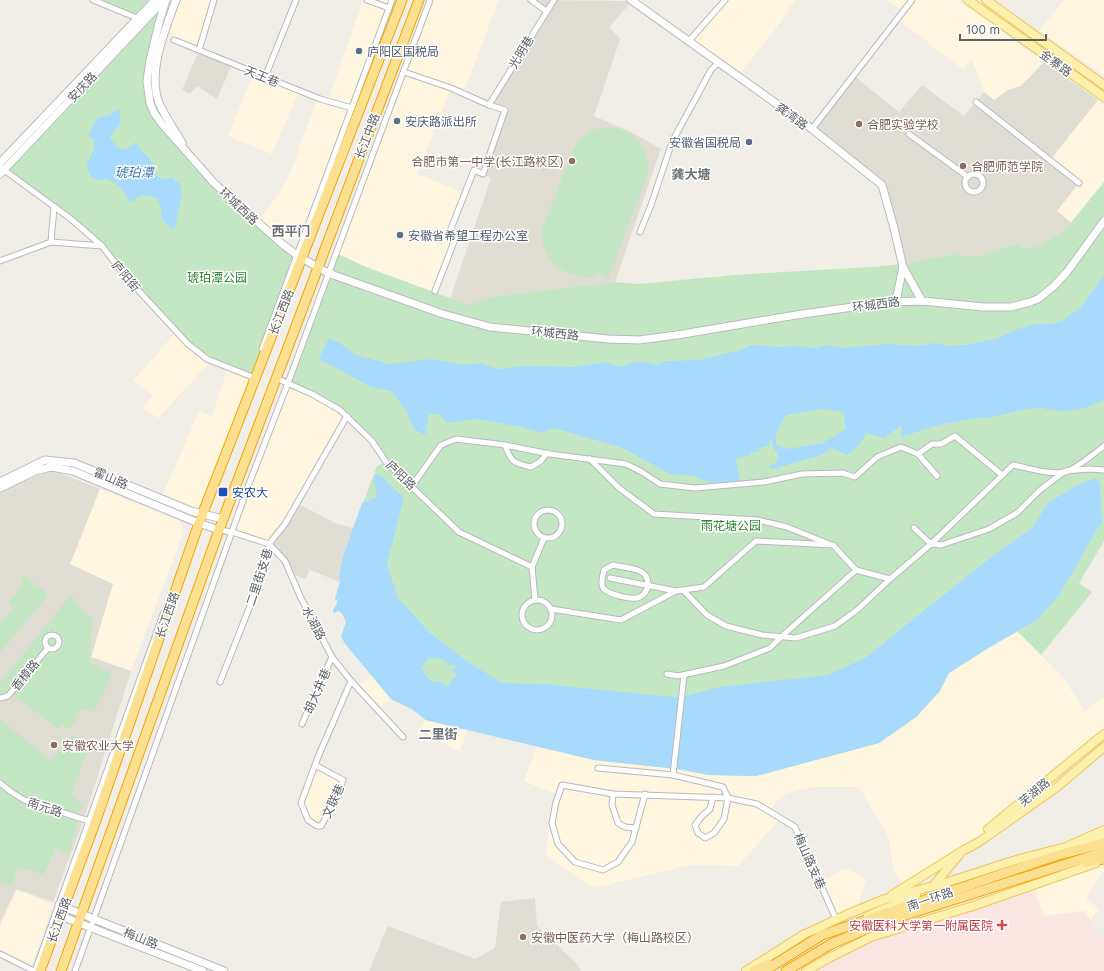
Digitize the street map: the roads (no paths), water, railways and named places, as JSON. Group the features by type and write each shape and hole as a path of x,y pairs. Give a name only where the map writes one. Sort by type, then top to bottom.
{"highway":[{"name":"长江中路","path":"300,259 402,0"},
{"name":"长江中路","path":"317,270 419,0"},
{"name":"长江西路","path":"40,971 60,910 201,514 300,259"},
{"name":"长江西路","path":"61,971 223,519 317,270"},
{"name":"南一环路","path":"764,971 789,954 822,935 1055,856 1104,837"},
{"name":"南一环路","path":"786,971 831,944 883,922 1104,852"},
{"path":"1059,866 1104,860"},
{"path":"754,971 789,954"}],"main road":[{"name":"金寨路","path":"968,0 1104,97"},
{"name":"金寨路","path":"986,0 1104,85"},
{"name":"芜湖路","path":"964,850 1104,734"},
{"name":"芜湖路","path":"885,899 979,842 1057,787 1104,747"},
{"path":"822,935 948,882 1016,860 1104,837"},
{"path":"746,971 804,935 836,919 885,899 931,888 964,850"},
{"path":"1016,860 1055,856"},
{"path":"806,971 828,958 871,938 972,906 1104,860"}],"street":[{"path":"93,0 137,18"},
{"name":"安庆路","path":"0,163 155,0"},
{"name":"安庆路","path":"1,171 165,0"},
{"name":"环城西路","path":"165,0 150,60 147,80 151,106 158,119 214,183 252,219 300,259 317,270 443,314 490,327 608,339 639,340 654,339 873,303 922,301 1000,308 1011,307 1030,302 1044,294 1067,272 1104,221"},
{"path":"176,0 162,40 155,70 155,87 159,103 192,159"},
{"path":"199,50 214,0"},
{"path":"265,77 296,0"},
{"path":"367,0 389,8"},
{"path":"300,259 352,108 392,0"},
{"path":"75,971 232,532 430,0"},
{"path":"531,0 546,11"},
{"name":"光明巷","path":"489,105 554,0"},
{"name":"龚湾路","path":"631,0 812,130 882,185 903,267"},
{"path":"689,41 725,0"},
{"path":"812,130 912,0"},
{"name":"天王巷","path":"174,40 320,99 352,108"},
{"path":"640,232 651,205 672,142 711,70 718,62"},
{"path":"404,72 452,88 489,105 506,110 483,174 474,170 450,231 457,234 435,291"},
{"path":"976,102 1079,183"},
{"path":"909,134 968,177"},
{"name":"庐阳街","path":"1,171 71,219 102,246 126,277 188,344 207,358 253,377"},
{"path":"51,242 54,207"},
{"path":"0,261 51,242 102,246"},
{"path":"903,267 922,301"},
{"path":"896,301 903,267"},
{"name":"庐阳路","path":"276,378 312,394 340,410 372,441 386,462 459,532 532,567"},
{"name":"二里街支巷","path":"220,682 261,578 269,544 285,524 347,416"},
{"path":"918,454 932,444 941,444 955,436 1002,475"},
{"path":"412,486 441,445 456,439 626,464 642,472 660,484 695,488 764,482 802,474 842,473 855,477 877,457 901,447 918,454 937,476"},
{"path":"505,445 510,457 518,464 530,467 541,461 547,453"},
{"path":"914,528 931,544 940,545 989,529 1017,513 1040,490 1104,446"},
{"path":"590,459 619,488 654,514 758,520 787,527 833,545 856,570 890,579"},
{"name":"霍山路","path":"0,482 45,460 74,463 191,511 223,519"},
{"path":"683,590 708,615 726,626 762,635 796,638 835,626 857,610 931,544 1013,465 1048,472 1065,472 1089,468 1104,470"},
{"name":"霍山路","path":"0,488 35,471 51,467 73,471 198,523 219,530"},
{"path":"546,511 551,511 559,515 562,528 553,538 544,538 537,532 534,523 538,515 546,511"},
{"name":"水湖路","path":"219,530 232,532 269,544 285,561 300,596 332,657 351,681 403,737"},
{"path":"535,600 532,567 544,538"},
{"path":"610,578 676,591 704,587 756,541 833,545"},
{"path":"613,565 641,572 648,579 648,586 646,592 634,598 608,593 603,588 601,582 604,570 613,565"},
{"path":"667,674 678,676 724,666 770,648 856,570"},
{"path":"551,609 552,619 547,627 538,631 528,628 525,624 522,614 526,605 535,600 544,602 551,609 621,620 676,591"},
{"name":"香樟路","path":"0,698 8,696 48,648"},
{"name":"胡大井巷","path":"302,724 332,657"},
{"path":"673,775 684,675"},
{"name":"文联巷","path":"315,765 343,780 334,802 321,826 317,826 308,820 300,803 315,765 351,681"},
{"path":"598,768 673,775 723,787 728,798 724,819 714,833 705,838 698,832 695,825 710,809 713,797"},
{"name":"南元路","path":"0,783 13,794 24,800 92,822"},
{"name":"梅山路支巷","path":"635,828 632,842 618,862 603,870 575,862 558,844 552,823 556,802 562,785 613,794 728,798 757,804 795,827 836,919"},
{"path":"613,794 612,805 618,823 625,827 635,828 645,794"},
{"path":"0,954 35,971 60,910"},
{"name":"梅山路","path":"60,910 80,918 90,926 203,971"},
{"name":"梅山路","path":"80,918 93,918 224,971"}],"water":[{"name":"琥珀潭","path":"119,108 121,123 110,136 115,145 121,149 124,149 132,146 136,142 153,164 155,174 163,180 171,177 180,184 182,194 175,228 172,228 161,219 161,207 156,197 141,195 131,202 117,184 106,179 98,180 92,178 88,171 87,163 94,150 94,139 88,136 95,121 102,116 108,116"},
{"path":"1104,276 1104,400 1079,410 1057,411 1041,408 1026,409 988,418 978,418 938,425 901,437 902,425 884,438 867,433 857,447 847,455 832,448 821,455 773,469 771,469 770,465 776,464 776,461 779,459 776,450 774,450 771,438 769,439 770,445 759,448 760,450 750,453 750,455 736,459 740,482 727,484 705,481 696,476 670,474 623,448 554,428 541,433 523,427 476,419 447,423 439,414 429,414 425,435 414,429 406,410 391,391 371,387 319,359 329,338 340,343 356,355 389,364 432,359 464,365 482,363 496,369 527,366 574,367 605,362 621,367 630,363 639,362 647,362 657,365 664,361 699,360 741,350 752,345 816,348 827,345 844,348 889,344 915,346 936,343 947,346 965,345 996,339 1015,330 1035,324 1061,322 1080,308","holes":["821,409 843,412 846,429 823,443 788,449 776,445 776,433 786,415"]},
{"path":"374,475 378,475 384,478 403,496 387,564 398,598 430,633 468,662 502,683 543,684 674,697 686,696 720,687 828,675 865,658 986,561 1033,527 1048,503 1077,485 1095,478 1100,483 1102,524 1099,526 1060,594 1037,620 949,673 939,692 916,717 879,743 756,776 709,775 677,769 594,760 426,720 412,709 391,699 346,645 341,637 346,622 342,613 338,611 334,613 333,611 338,601 335,599 340,582 339,576 343,556 362,503 375,498 377,495","holes":["429,658 438,658 443,660 449,666 452,663 455,666 455,669 451,669 457,676 452,680 450,685 445,686 441,682 437,681 434,683 425,675 422,667"]}],"place":[{"name":"庐阳区国税局","path":"359,51"},
{"name":"安庆路派出所","path":"397,121"},
{"name":"合肥实验学校","path":"859,124"},
{"name":"安徽省国税局","path":"749,142"},
{"name":"合肥市第一中学(长江路校区)","path":"572,161"},
{"name":"合肥师范学院","path":"963,166"},
{"name":"安徽省希望工程办公室","path":"400,235"},
{"name":"安农大","path":"223,492"},
{"name":"安徽农业大学","path":"54,745"},
{"name":"安徽医科大学第一附属医院","path":"1002,925"},
{"name":"安徽中医药大学（梅山路校区）","path":"523,937"}],"district":[{"name":"龚大塘","path":"691,174"},
{"name":"西平门","path":"291,231"},
{"name":"二里街","path":"438,734"}],"park label":[{"name":"琥珀潭公园","path":"217,277"},
{"name":"雨花塘公园","path":"731,525"}]}
